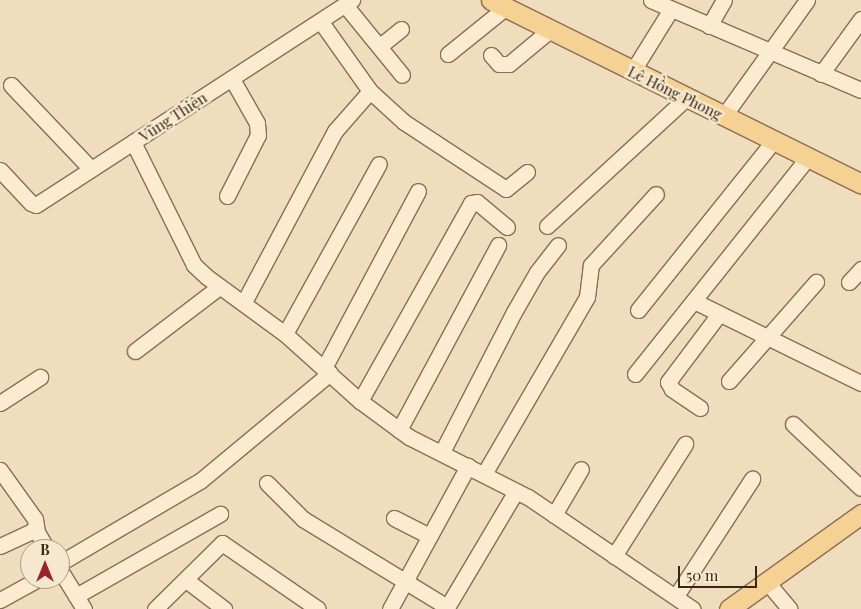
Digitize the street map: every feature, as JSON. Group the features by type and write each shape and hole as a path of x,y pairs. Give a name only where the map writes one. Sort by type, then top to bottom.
{"main road":[{"name":"Lê Hồng Phong","path":"498,4 685,99 774,140 861,184"},
{"path":"729,609 861,514"}],"street":[{"path":"651,0 768,52 861,90"},
{"path":"709,26 724,0"},
{"path":"723,117 807,0"},
{"path":"349,2 402,75"},
{"name":"Vũng Thiện","path":"0,170 34,205 321,22 349,2"},
{"path":"448,54 498,4"},
{"path":"632,72 671,9"},
{"path":"821,74 861,18"},
{"path":"321,22 370,91 404,122 506,189 527,172"},
{"path":"380,46 401,29"},
{"path":"491,55 499,64 509,64 550,30"},
{"path":"227,196 258,135 257,123 232,79"},
{"path":"11,85 91,169"},
{"path":"244,302 336,131 370,91"},
{"path":"547,226 685,99"},
{"path":"638,310 774,140"},
{"path":"133,142 194,265 220,287 244,302 286,334 328,370 360,401 399,430 516,491 693,609"},
{"path":"635,374 808,157"},
{"path":"286,334 379,164"},
{"path":"70,557 200,481 328,370 418,191"},
{"path":"484,474 587,297 591,265 596,257 656,194"},
{"path":"360,401 471,203 477,202 506,227"},
{"path":"399,430 498,245"},
{"path":"442,452 519,304 558,245"},
{"path":"849,282 861,269"},
{"path":"729,381 766,336 816,282"},
{"path":"136,351 220,287"},
{"path":"694,301 861,383"},
{"path":"700,408 672,389 668,382 720,314"},
{"path":"0,403 40,377"},
{"path":"793,424 861,488"},
{"path":"614,556 685,444"},
{"path":"390,609 428,535 468,466"},
{"path":"554,516 581,469"},
{"path":"0,470 35,519 37,532 41,539"},
{"path":"676,596 752,479"},
{"path":"267,483 303,519 405,580 447,608 516,491"},
{"path":"70,586 80,602 220,514"},
{"path":"394,518 428,535"},
{"path":"0,546 27,533 37,532"},
{"path":"155,609 186,580 218,544 225,543 318,609"},
{"path":"186,580 224,609"},
{"path":"767,582 790,609"},
{"path":"0,600 20,589"}]}
